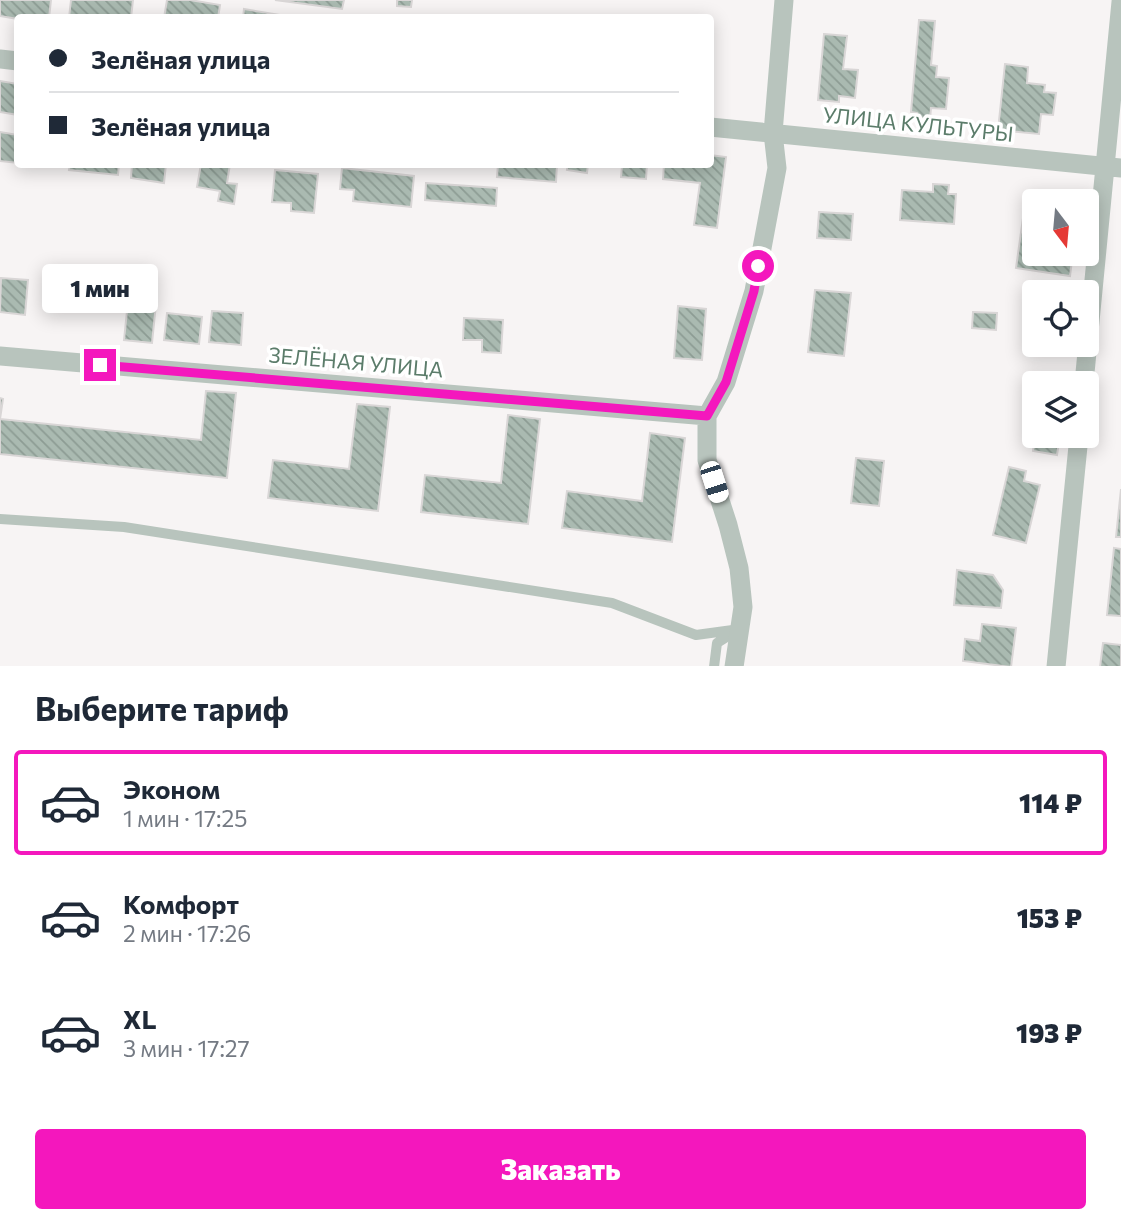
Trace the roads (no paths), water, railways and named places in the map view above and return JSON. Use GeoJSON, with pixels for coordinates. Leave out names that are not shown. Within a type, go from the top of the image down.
{"type":"FeatureCollection","features":[{"type":"Feature","properties":{"kind":"street"},"geometry":{"type":"LineString","coordinates":[[734,666],[743,607],[739,568],[706,460],[707,416],[726,382],[754,291],[777,168],[773,133],[784,0]]}},
{"type":"Feature","properties":{"kind":"street"},"geometry":{"type":"LineString","coordinates":[[1086,371],[1114,168],[1121,2]]}},
{"type":"Feature","properties":{"kind":"street","name":"УЛИЦА КУЛЬТУРЫ"},"geometry":{"type":"LineString","coordinates":[[714,127],[1114,168]]}},
{"type":"Feature","properties":{"kind":"street","name":"ЗЕЛЁНАЯ УЛИЦА"},"geometry":{"type":"LineString","coordinates":[[0,356],[707,416]]}},
{"type":"Feature","properties":{"kind":"street"},"geometry":{"type":"LineString","coordinates":[[1056,666],[1078,448]]}},
{"type":"Feature","properties":{"kind":"lane"},"geometry":{"type":"LineString","coordinates":[[0,519],[124,527],[612,603],[696,635],[740,629]]}},
{"type":"Feature","properties":{"kind":"lane"},"geometry":{"type":"LineString","coordinates":[[714,666],[717,643],[740,629]]}}]}
